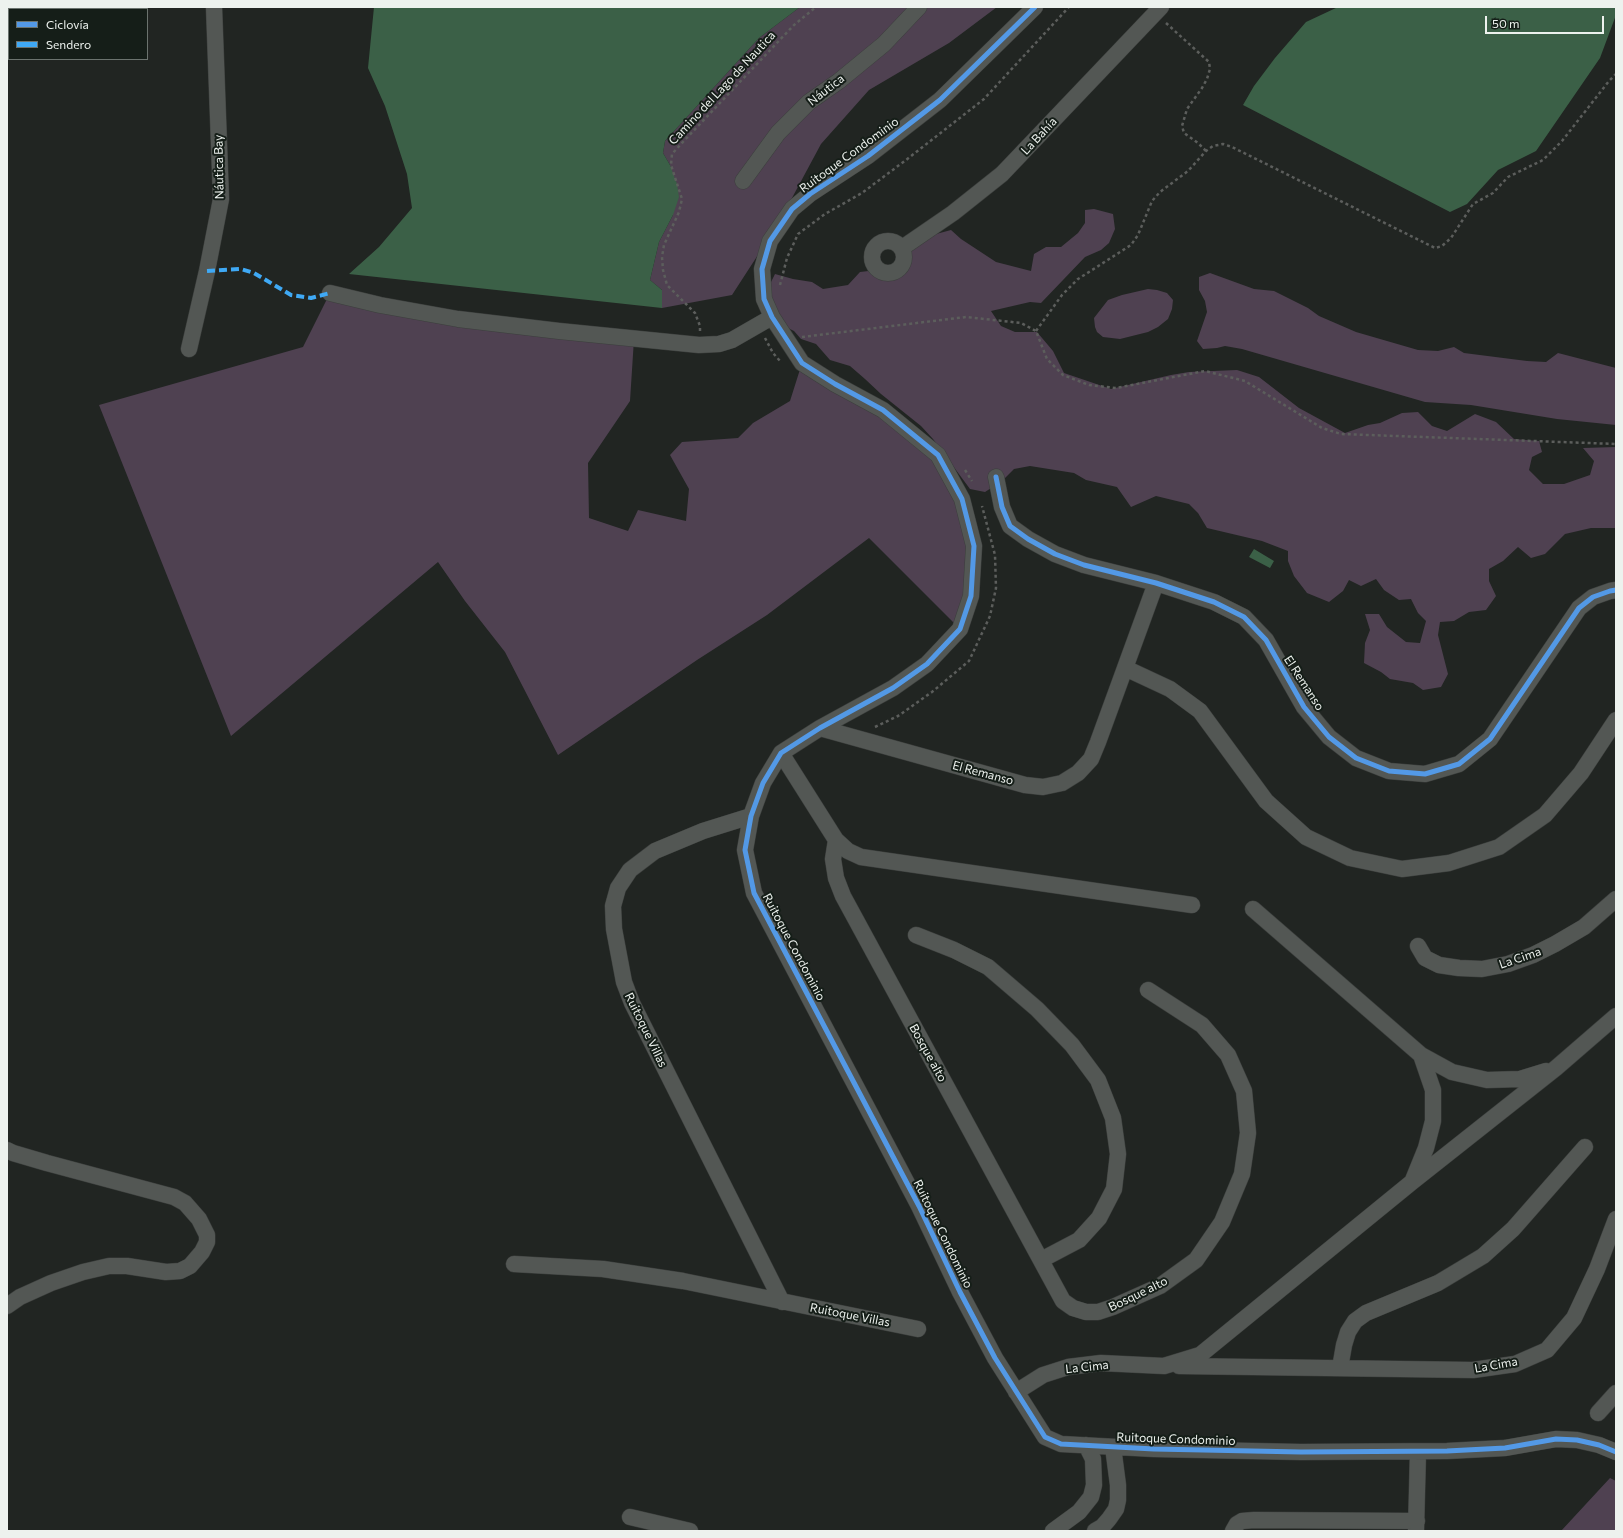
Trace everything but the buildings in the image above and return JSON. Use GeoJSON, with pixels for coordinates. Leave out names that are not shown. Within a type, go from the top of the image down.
{"type":"FeatureCollection","features":[{"type":"Feature","properties":{"kind":"street","name":"Náutica Bay"},"geometry":{"type":"LineString","coordinates":[[188,349],[207,271],[221,200],[214,7]]}},
{"type":"Feature","properties":{"kind":"street","name":"Náutica"},"geometry":{"type":"LineString","coordinates":[[742,181],[778,134],[810,102],[839,81],[884,44],[919,7]]}},
{"type":"Feature","properties":{"kind":"street","name":"Ruitoque Condominio"},"geometry":{"type":"LineString","coordinates":[[1035,7],[940,100],[868,156],[810,194],[792,210],[770,241],[762,269],[764,299],[772,317],[802,364],[883,410],[938,455],[962,499],[974,546],[971,596],[960,629],[927,664],[893,688],[820,728],[781,753],[763,783],[751,816],[745,850],[754,893],[919,1206],[995,1358],[1044,1437],[1061,1444],[1113,1447],[1301,1452],[1418,1452],[1505,1448],[1556,1440],[1577,1440],[1616,1452]]}},
{"type":"Feature","properties":{"kind":"street","name":"La Bahía"},"geometry":{"type":"LineString","coordinates":[[902,248],[953,213],[1002,174],[1158,10]]}},
{"type":"Feature","properties":{"kind":"street"},"geometry":{"type":"LineString","coordinates":[[330,293],[380,305],[458,319],[699,345],[719,344],[732,340],[772,317]]}},
{"type":"Feature","properties":{"kind":"street","name":"El Remanso"},"geometry":{"type":"LineString","coordinates":[[996,477],[1002,507],[1010,526],[1028,540],[1055,554],[1084,565],[1156,583],[1214,602],[1244,617],[1266,640],[1304,707],[1329,736],[1356,758],[1389,771],[1426,774],[1459,764],[1490,739],[1579,608],[1593,597],[1616,590]]}},
{"type":"Feature","properties":{"kind":"street","name":"El Remanso"},"geometry":{"type":"LineString","coordinates":[[820,728],[1025,785],[1043,787],[1062,783],[1078,773],[1091,760],[1156,583]]}},
{"type":"Feature","properties":{"kind":"street"},"geometry":{"type":"LineString","coordinates":[[1125,668],[1170,689],[1200,711],[1266,801],[1306,836],[1350,858],[1402,869],[1449,863],[1499,847],[1538,820],[1545,815],[1581,773],[1616,720]]}},
{"type":"Feature","properties":{"kind":"street"},"geometry":{"type":"LineString","coordinates":[[781,753],[836,840],[848,851],[861,857],[1192,905]]}},
{"type":"Feature","properties":{"kind":"street","name":"Ruitoque Villas"},"geometry":{"type":"LineString","coordinates":[[751,816],[703,831],[655,852],[630,870],[618,888],[613,906],[614,929],[624,982],[632,1003],[782,1302]]}},
{"type":"Feature","properties":{"kind":"street","name":"Bosque alto"},"geometry":{"type":"LineString","coordinates":[[836,840],[833,859],[836,878],[843,896],[1063,1301],[1074,1308],[1086,1312],[1098,1312],[1113,1307],[1160,1286],[1196,1260],[1222,1222],[1242,1174],[1248,1133],[1244,1091],[1228,1055],[1202,1025],[1148,990]]}},
{"type":"Feature","properties":{"kind":"street","name":"La Cima"},"geometry":{"type":"LineString","coordinates":[[1418,946],[1425,958],[1439,965],[1482,969],[1508,964],[1533,955],[1584,927],[1616,899]]}},
{"type":"Feature","properties":{"kind":"street","name":"La Cima"},"geometry":{"type":"LineString","coordinates":[[1253,909],[1421,1055],[1452,1072],[1487,1080],[1520,1079],[1556,1068]]}},
{"type":"Feature","properties":{"kind":"street"},"geometry":{"type":"LineString","coordinates":[[916,935],[954,950],[988,968],[1037,1009],[1072,1045],[1098,1080],[1113,1118],[1118,1154],[1114,1189],[1099,1218],[1079,1240],[1041,1260]]}},
{"type":"Feature","properties":{"kind":"street","name":"La Cima"},"geometry":{"type":"LineString","coordinates":[[1164,1366],[1200,1355],[1412,1182],[1556,1068],[1616,1016]]}},
{"type":"Feature","properties":{"kind":"street","name":"La Cima"},"geometry":{"type":"LineString","coordinates":[[1412,1182],[1426,1148],[1433,1121],[1433,1090],[1421,1055]]}},
{"type":"Feature","properties":{"kind":"street"},"geometry":{"type":"LineString","coordinates":[[1340,1368],[1348,1332],[1355,1321],[1366,1313],[1438,1282],[1483,1256],[1513,1229],[1585,1147]]}},
{"type":"Feature","properties":{"kind":"street"},"geometry":{"type":"LineString","coordinates":[[7,1150],[47,1163],[174,1197],[185,1203],[199,1219],[207,1235],[207,1242],[202,1252],[190,1266],[180,1271],[166,1272],[127,1266],[109,1266],[83,1272],[51,1283],[20,1296],[7,1306]]}},
{"type":"Feature","properties":{"kind":"street","name":"La Cima"},"geometry":{"type":"LineString","coordinates":[[1016,1392],[1043,1375],[1068,1367],[1101,1363],[1164,1366],[1473,1370],[1515,1364],[1547,1350],[1574,1318],[1597,1269],[1616,1219]]}},
{"type":"Feature","properties":{"kind":"street","name":"Ruitoque Villas"},"geometry":{"type":"LineString","coordinates":[[514,1264],[603,1269],[683,1281],[918,1329]]}},
{"type":"Feature","properties":{"kind":"street"},"geometry":{"type":"LineString","coordinates":[[1598,1413],[1616,1393]]}},
{"type":"Feature","properties":{"kind":"street"},"geometry":{"type":"LineString","coordinates":[[1053,1531],[1079,1512],[1091,1497],[1094,1485],[1093,1459],[1086,1445]]}},
{"type":"Feature","properties":{"kind":"street"},"geometry":{"type":"LineString","coordinates":[[1095,1531],[1102,1527],[1116,1509],[1118,1500],[1118,1485],[1113,1447]]}},
{"type":"Feature","properties":{"kind":"street"},"geometry":{"type":"LineString","coordinates":[[1233,1531],[1237,1524],[1242,1521],[1254,1520],[1417,1526],[1418,1452]]}},
{"type":"Feature","properties":{"kind":"street"},"geometry":{"type":"LineString","coordinates":[[1094,1475],[1118,1485]]}},
{"type":"Feature","properties":{"kind":"street"},"geometry":{"type":"LineString","coordinates":[[630,1517],[690,1531]]}},
{"type":"Feature","properties":{"kind":"path"},"geometry":{"type":"LineString","coordinates":[[780,292],[780,285],[787,258],[798,234],[825,214],[862,193],[984,99],[1069,7]]}},
{"type":"Feature","properties":{"kind":"path"},"geometry":{"type":"LineString","coordinates":[[1158,10],[1208,62],[1210,69],[1207,79],[1187,108],[1182,126],[1184,133],[1198,143],[1206,152]]}},
{"type":"Feature","properties":{"kind":"path"},"geometry":{"type":"LineString","coordinates":[[1036,330],[1062,295],[1078,279],[1131,244],[1138,235],[1152,201],[1160,192],[1188,171],[1213,146],[1223,144],[1232,147],[1435,248],[1442,246],[1451,238],[1473,204],[1493,193],[1508,177],[1543,160],[1562,141],[1616,74]]}},
{"type":"Feature","properties":{"kind":"path"},"geometry":{"type":"LineString","coordinates":[[803,343],[798,338],[966,316],[1022,323],[1036,330],[1048,359],[1063,376],[1089,385],[1116,388],[1206,371],[1245,381],[1322,428],[1340,434],[1616,444]]}},
{"type":"Feature","properties":{"kind":"path"},"geometry":{"type":"LineString","coordinates":[[964,468],[969,474],[974,487]]}},
{"type":"Feature","properties":{"kind":"path"},"geometry":{"type":"LineString","coordinates":[[851,737],[898,716],[932,692],[969,661],[990,616],[996,588],[994,555],[984,513],[979,500]]}},
{"type":"Feature","properties":{"kind":"shaded area"},"geometry":{"type":"Polygon","coordinates":[[[374,7],[800,7],[759,38],[665,141],[663,153],[670,165],[677,184],[679,197],[673,215],[659,242],[650,280],[662,290],[662,308],[349,274],[379,247],[412,208],[407,174],[385,106],[368,68],[374,7]]]}},
{"type":"Feature","properties":{"kind":"shaded area"},"geometry":{"type":"Polygon","coordinates":[[[800,7],[997,7],[949,43],[869,90],[821,144],[778,224],[732,295],[662,308],[662,290],[650,280],[659,242],[673,215],[670,165],[663,153],[665,141],[759,38],[800,7]]]}},
{"type":"Feature","properties":{"kind":"shaded area"},"geometry":{"type":"Polygon","coordinates":[[[1338,7],[1616,7],[1616,15],[1600,58],[1536,151],[1498,170],[1467,204],[1450,212],[1243,105],[1254,86],[1275,58],[1306,22],[1338,7]]]}},
{"type":"Feature","properties":{"kind":"shaded area"},"geometry":{"type":"Polygon","coordinates":[[[1094,209],[1113,214],[1115,229],[1109,243],[1101,250],[1085,257],[1041,303],[1030,302],[991,311],[1001,326],[1015,332],[1037,332],[1053,351],[1064,373],[1111,389],[1189,372],[1237,370],[1259,377],[1299,408],[1345,433],[1368,425],[1380,423],[1402,413],[1418,412],[1432,426],[1447,431],[1475,414],[1496,422],[1514,439],[1539,441],[1542,452],[1532,457],[1529,470],[1543,484],[1564,484],[1590,475],[1594,461],[1583,448],[1616,447],[1616,528],[1591,528],[1565,534],[1545,554],[1531,558],[1518,547],[1503,561],[1489,569],[1489,581],[1496,596],[1486,610],[1469,612],[1454,621],[1440,622],[1438,635],[1448,674],[1441,687],[1423,690],[1413,683],[1390,679],[1381,672],[1364,663],[1365,643],[1370,630],[1365,614],[1379,614],[1387,627],[1406,642],[1420,643],[1426,621],[1418,613],[1411,599],[1399,600],[1384,590],[1376,579],[1361,586],[1349,580],[1343,591],[1329,602],[1307,593],[1294,576],[1288,561],[1288,551],[1262,541],[1207,528],[1198,513],[1189,504],[1156,496],[1131,507],[1117,487],[1086,480],[1074,473],[1030,466],[1014,469],[1002,481],[985,492],[970,489],[933,439],[921,426],[881,394],[850,366],[830,360],[816,344],[801,339],[794,331],[782,325],[773,308],[769,286],[775,274],[812,282],[823,289],[848,285],[860,272],[886,269],[899,265],[925,237],[951,230],[961,239],[996,262],[1031,271],[1034,254],[1046,247],[1061,247],[1078,233],[1085,223],[1085,210],[1094,209]]]}},
{"type":"Feature","properties":{"kind":"shaded area"},"geometry":{"type":"Polygon","coordinates":[[[1210,273],[1254,289],[1274,291],[1308,308],[1319,316],[1356,332],[1418,350],[1438,351],[1454,347],[1464,353],[1546,362],[1558,353],[1616,368],[1616,425],[1557,419],[1471,405],[1425,402],[1242,349],[1225,346],[1203,349],[1197,341],[1207,312],[1205,301],[1199,290],[1199,277],[1210,273]]]}},
{"type":"Feature","properties":{"kind":"shaded area"},"geometry":{"type":"Polygon","coordinates":[[[1148,289],[1167,293],[1173,300],[1172,309],[1168,319],[1158,327],[1148,332],[1120,339],[1103,337],[1097,332],[1094,318],[1108,300],[1148,289]]]}},
{"type":"Feature","properties":{"kind":"shaded area"},"geometry":{"type":"Polygon","coordinates":[[[330,293],[634,339],[630,401],[588,463],[589,518],[628,531],[638,510],[686,521],[689,489],[670,455],[682,442],[738,438],[753,423],[790,401],[802,363],[938,455],[974,546],[960,629],[869,538],[767,615],[697,660],[558,755],[505,652],[465,601],[438,562],[231,736],[99,405],[303,347],[330,293]]]}},
{"type":"Feature","properties":{"kind":"shaded area"},"geometry":{"type":"Polygon","coordinates":[[[1254,549],[1274,561],[1270,568],[1249,557],[1254,549]]]}},
{"type":"Feature","properties":{"kind":"shaded area"},"geometry":{"type":"Polygon","coordinates":[[[1610,1478],[1616,1481],[1616,1531],[1561,1531],[1610,1478]]]}},
{"type":"Feature","properties":{"kind":"marked path"},"geometry":{"type":"LineString","coordinates":[[207,271],[241,269],[254,273],[291,295],[311,298],[330,293]]}},
{"type":"Feature","properties":{"kind":"cycle path"},"geometry":{"type":"LineString","coordinates":[[1035,7],[940,100],[868,156],[810,194],[792,209],[770,241],[762,269],[764,299],[772,317],[802,363],[835,384],[883,410],[938,455],[962,499],[974,546],[971,596],[960,629],[927,664],[893,688],[820,728],[781,753],[763,783],[751,816],[745,850],[754,893],[919,1206],[960,1292],[995,1358],[1045,1437],[1061,1444],[1154,1449],[1301,1452],[1447,1451],[1505,1448],[1556,1439],[1577,1440],[1599,1445],[1616,1452]]}},
{"type":"Feature","properties":{"kind":"cycle path"},"geometry":{"type":"LineString","coordinates":[[996,477],[1002,507],[1010,526],[1028,539],[1055,554],[1084,565],[1156,583],[1214,602],[1244,617],[1266,640],[1304,707],[1329,737],[1356,758],[1389,771],[1425,774],[1459,764],[1490,739],[1579,608],[1593,597],[1616,590]]}}]}
